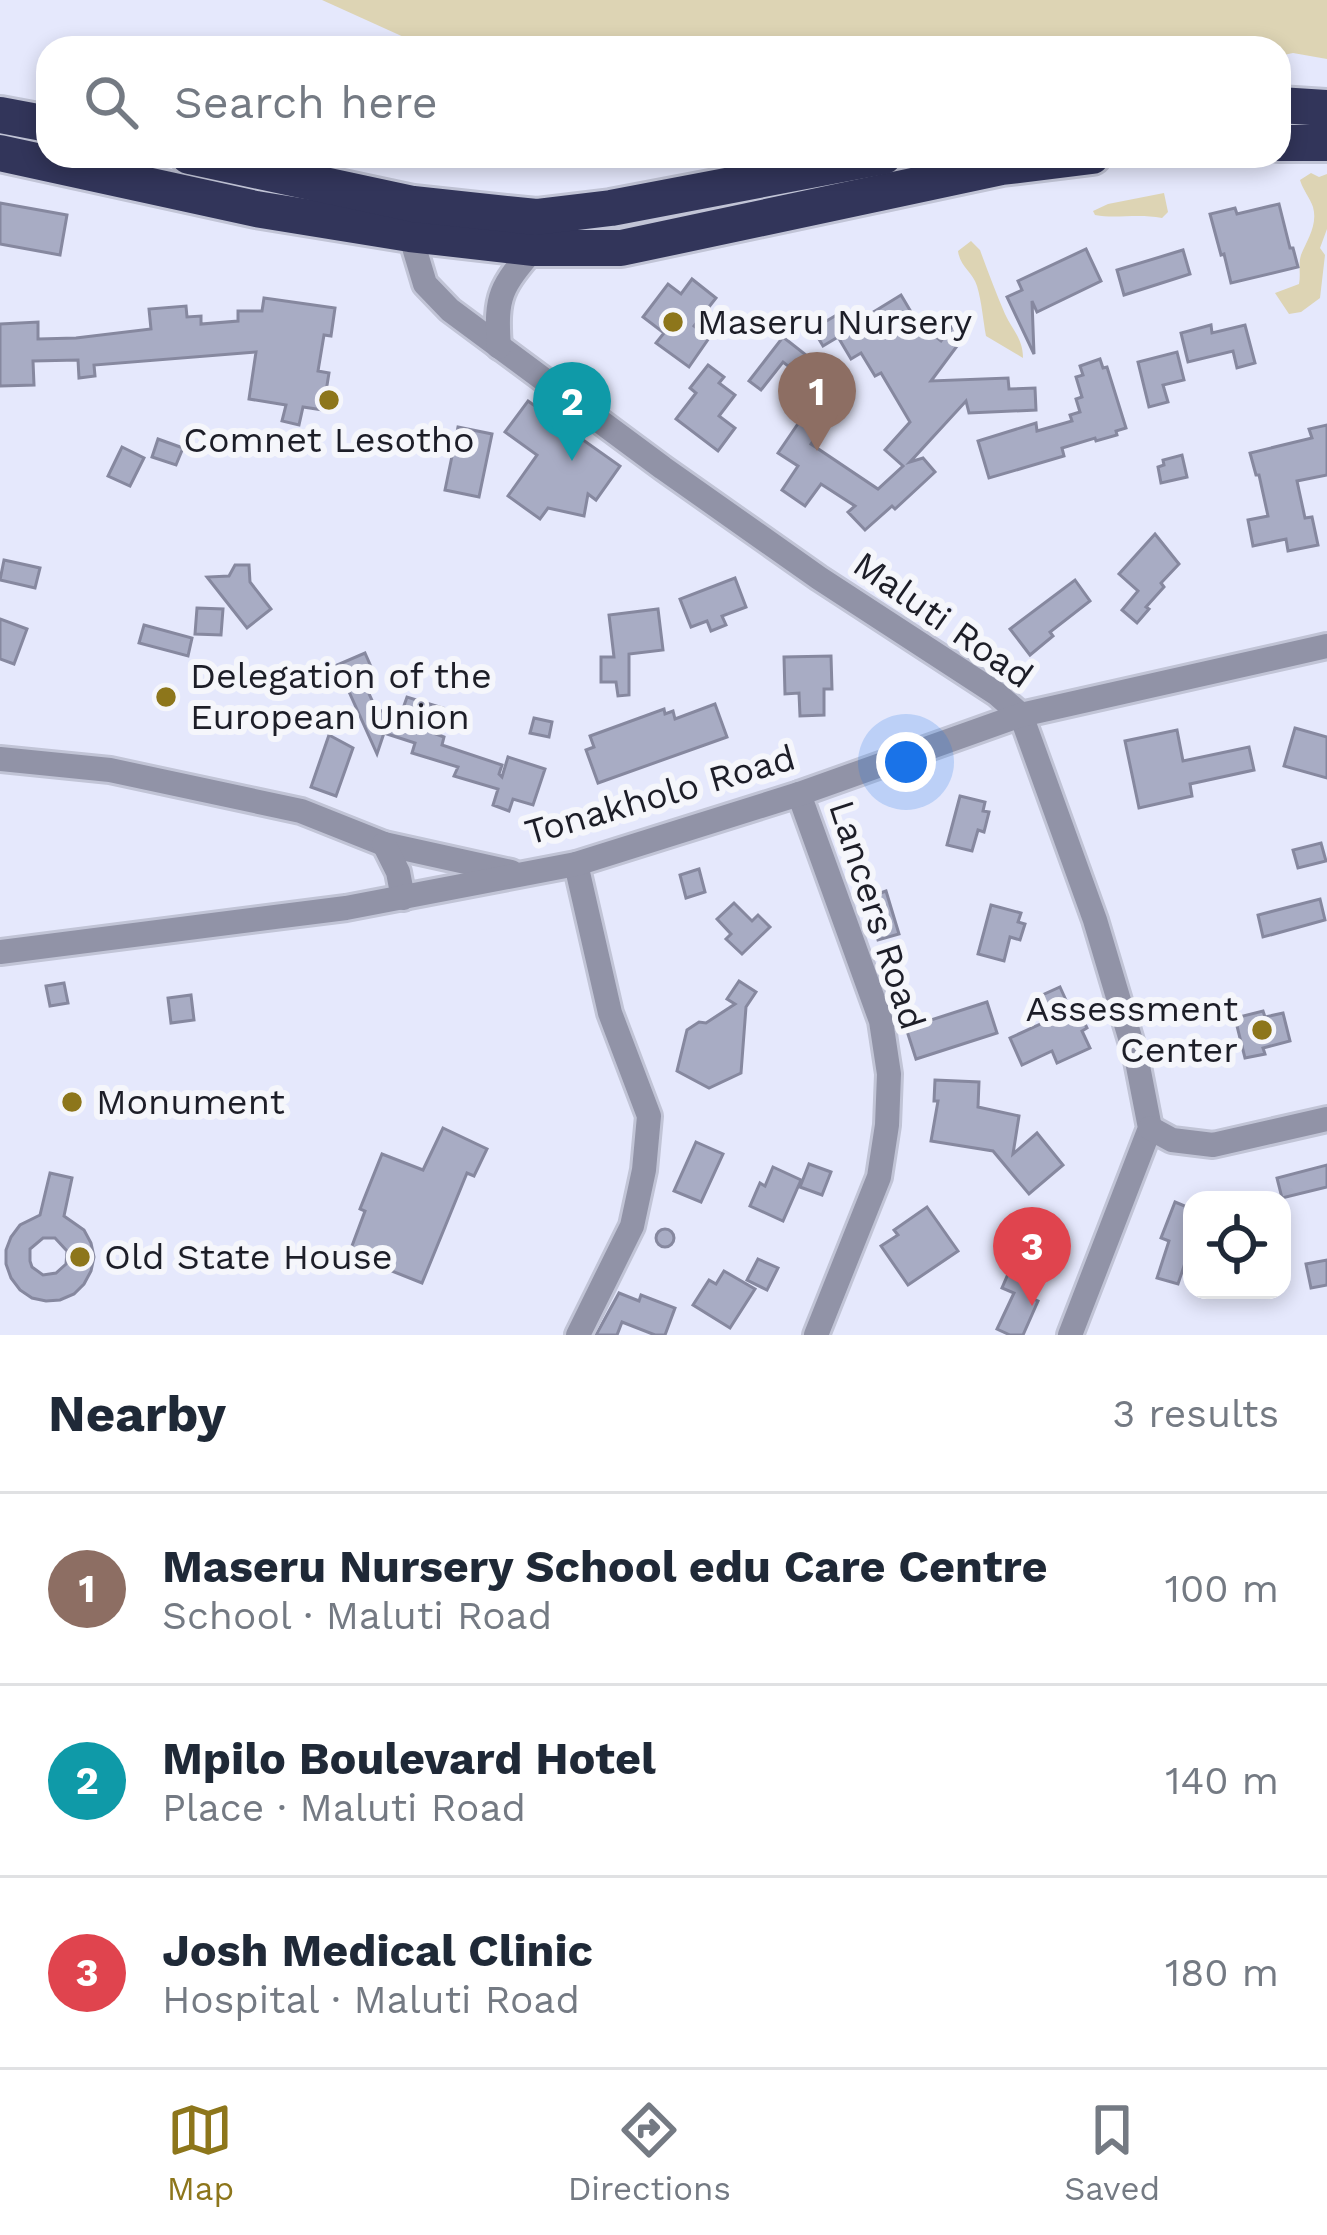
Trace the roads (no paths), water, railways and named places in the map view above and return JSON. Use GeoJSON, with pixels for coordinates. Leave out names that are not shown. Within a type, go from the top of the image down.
{"type":"FeatureCollection","features":[{"type":"Feature","properties":{"kind":"highway"},"geometry":{"type":"LineString","coordinates":[[1291,106],[1327,107]]}},
{"type":"Feature","properties":{"kind":"highway"},"geometry":{"type":"LineString","coordinates":[[0,115],[36,122]]}},
{"type":"Feature","properties":{"kind":"highway"},"geometry":{"type":"LineString","coordinates":[[1291,143],[1327,143]]}},
{"type":"Feature","properties":{"kind":"highway"},"geometry":{"type":"LineString","coordinates":[[0,153],[36,161]]}},
{"type":"Feature","properties":{"kind":"highway"},"geometry":{"type":"LineString","coordinates":[[69,168],[256,209],[412,219],[536,217],[611,208],[821,168]]}},
{"type":"Feature","properties":{"kind":"highway"},"geometry":{"type":"LineString","coordinates":[[231,168],[534,248],[621,248],[997,168]]}},
{"type":"Feature","properties":{"kind":"street","name":"Maluti Road"},"geometry":{"type":"LineString","coordinates":[[412,219],[424,284],[450,310],[663,468],[819,578],[997,694],[1021,715],[1095,920],[1137,1061],[1150,1128]]}},
{"type":"Feature","properties":{"kind":"street"},"geometry":{"type":"LineString","coordinates":[[499,346],[496,311],[503,287],[534,248]]}},
{"type":"Feature","properties":{"kind":"street","name":"Tonakholo Road"},"geometry":{"type":"LineString","coordinates":[[0,952],[346,908],[577,864],[799,794],[1021,715],[1327,646]]}},
{"type":"Feature","properties":{"kind":"street"},"geometry":{"type":"LineString","coordinates":[[0,759],[110,770],[280,806],[384,844],[521,874]]}},
{"type":"Feature","properties":{"kind":"street","name":"Lancers Road"},"geometry":{"type":"LineString","coordinates":[[799,794],[880,1021],[889,1074],[879,1178],[816,1335]]}},
{"type":"Feature","properties":{"kind":"street"},"geometry":{"type":"LineString","coordinates":[[384,844],[404,898]]}},
{"type":"Feature","properties":{"kind":"street"},"geometry":{"type":"LineString","coordinates":[[577,864],[610,1013],[649,1116],[632,1226],[578,1335]]}},
{"type":"Feature","properties":{"kind":"street"},"geometry":{"type":"LineString","coordinates":[[1070,1335],[1150,1128],[1172,1141],[1213,1145],[1327,1119]]}},
{"type":"Feature","properties":{"kind":"place","name":"Maseru Nursery"},"geometry":{"type":"Point","coordinates":[673,322]}},
{"type":"Feature","properties":{"kind":"place","name":"Comnet Lesotho"},"geometry":{"type":"Point","coordinates":[329,400]}},
{"type":"Feature","properties":{"kind":"place","name":"Maseru Nursery School edu Care Centre"},"geometry":{"type":"Point","coordinates":[817,451]}},
{"type":"Feature","properties":{"kind":"place","name":"Mpilo Boulevard Hotel"},"geometry":{"type":"Point","coordinates":[572,461]}},
{"type":"Feature","properties":{"kind":"place","name":"Delegation of the European Union"},"geometry":{"type":"Point","coordinates":[166,697]}},
{"type":"Feature","properties":{"kind":"place","name":"Assessment Center"},"geometry":{"type":"Point","coordinates":[1262,1030]}},
{"type":"Feature","properties":{"kind":"place","name":"Monument"},"geometry":{"type":"Point","coordinates":[72,1102]}},
{"type":"Feature","properties":{"kind":"place","name":"Old State House"},"geometry":{"type":"Point","coordinates":[80,1257]}},
{"type":"Feature","properties":{"kind":"place","name":"Josh Medical Clinic"},"geometry":{"type":"Point","coordinates":[1032,1306]}}]}
